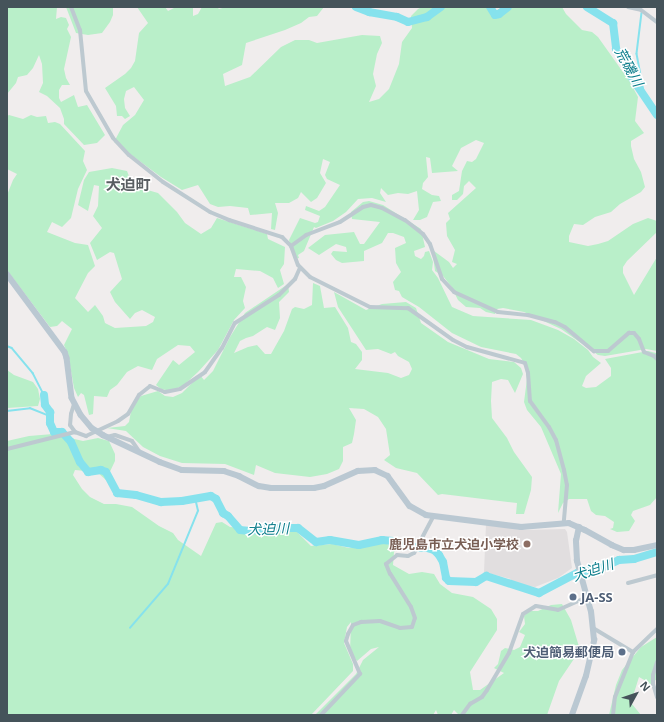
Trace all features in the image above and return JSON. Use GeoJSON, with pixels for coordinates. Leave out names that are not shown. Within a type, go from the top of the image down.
{"type":"FeatureCollection","features":[{"type":"Feature","properties":{"kind":"main road"},"geometry":{"type":"LineString","coordinates":[[7,274],[65,352],[74,404],[81,416],[97,432],[141,453],[182,470],[231,473],[265,488],[314,488],[330,484],[358,471],[375,470],[388,476],[414,509],[421,514],[433,517],[521,527],[564,523],[579,527],[624,550],[634,550],[657,544]]}},
{"type":"Feature","properties":{"kind":"main road"},"geometry":{"type":"LineString","coordinates":[[572,715],[590,660],[594,640],[587,597],[578,568],[576,551],[579,527]]}},
{"type":"Feature","properties":{"kind":"street"},"geometry":{"type":"LineString","coordinates":[[71,7],[80,30],[86,91],[116,142],[129,155],[189,199],[229,220],[282,237],[291,246],[300,268],[310,277],[370,307],[408,308],[433,328],[462,344],[525,363],[528,373],[530,401],[556,440],[564,470],[567,485],[564,523]]}},
{"type":"Feature","properties":{"kind":"street"},"geometry":{"type":"LineString","coordinates":[[628,7],[641,10],[657,22]]}},
{"type":"Feature","properties":{"kind":"street"},"geometry":{"type":"LineString","coordinates":[[291,246],[306,235],[340,222],[363,207],[371,205],[382,208],[405,220],[423,234],[430,244],[442,280],[454,292],[498,312],[528,315],[555,322],[565,327],[594,351],[608,351],[629,334],[634,333],[639,339],[644,352],[654,356],[657,359]]}},
{"type":"Feature","properties":{"kind":"street"},"geometry":{"type":"LineString","coordinates":[[7,449],[75,432],[86,436],[97,432],[128,414],[140,394],[150,386],[165,392],[180,390],[205,372],[222,348],[235,323],[279,295],[295,279],[300,268]]}},
{"type":"Feature","properties":{"kind":"street"},"geometry":{"type":"LineString","coordinates":[[74,404],[70,425],[75,432]]}},
{"type":"Feature","properties":{"kind":"street"},"geometry":{"type":"LineString","coordinates":[[321,715],[360,674],[346,641],[353,626],[361,622],[380,621],[400,628],[412,627],[415,618],[411,607],[390,574],[386,564],[397,555],[408,556],[414,553],[433,517]]}},
{"type":"Feature","properties":{"kind":"street"},"geometry":{"type":"LineString","coordinates":[[628,583],[657,575]]}},
{"type":"Feature","properties":{"kind":"street"},"geometry":{"type":"LineString","coordinates":[[462,715],[470,704],[482,697],[487,690],[509,653],[523,614],[536,606],[558,610],[587,597]]}},
{"type":"Feature","properties":{"kind":"street"},"geometry":{"type":"LineString","coordinates":[[593,628],[633,652]]}},
{"type":"Feature","properties":{"kind":"street"},"geometry":{"type":"LineString","coordinates":[[613,715],[615,697],[633,652],[657,629]]}},
{"type":"Feature","properties":{"kind":"street"},"geometry":{"type":"LineString","coordinates":[[657,662],[653,674],[653,684],[657,697]]}},
{"type":"Feature","properties":{"kind":"shaded area","name":"鹿児島市立犬迫小学校"},"geometry":{"type":"Polygon","coordinates":[[[486,524],[527,530],[565,529],[567,532],[572,568],[558,578],[535,587],[510,583],[511,579],[484,572],[486,524]]]}},
{"type":"Feature","properties":{"kind":"green space"},"geometry":{"type":"Polygon","coordinates":[[[7,7],[57,7],[56,19],[61,17],[66,18],[69,25],[67,29],[71,37],[64,69],[66,78],[70,85],[62,85],[59,90],[59,98],[61,102],[74,95],[78,107],[87,105],[105,135],[97,143],[84,145],[64,124],[64,119],[60,108],[47,96],[39,92],[43,83],[42,64],[39,55],[33,68],[27,75],[18,77],[16,83],[7,94],[7,7]]]}},
{"type":"Feature","properties":{"kind":"green space"},"geometry":{"type":"Polygon","coordinates":[[[66,7],[113,7],[113,15],[102,33],[88,35],[76,33],[66,7]]]}},
{"type":"Feature","properties":{"kind":"green space"},"geometry":{"type":"Polygon","coordinates":[[[137,7],[165,7],[168,11],[176,7],[193,7],[193,16],[198,14],[202,7],[217,7],[219,9],[226,7],[324,7],[317,16],[309,17],[301,23],[285,30],[246,43],[242,65],[223,74],[225,86],[250,77],[281,47],[295,40],[309,40],[317,43],[362,35],[380,36],[382,43],[377,54],[373,74],[376,86],[369,102],[379,99],[389,89],[399,64],[402,42],[412,28],[411,16],[422,7],[487,7],[493,12],[503,7],[562,7],[566,14],[582,30],[592,32],[598,37],[630,82],[638,97],[635,121],[644,133],[631,141],[631,146],[634,159],[641,172],[645,187],[641,192],[620,204],[611,212],[595,217],[583,225],[574,224],[569,236],[569,242],[588,246],[598,244],[608,241],[633,224],[648,218],[657,221],[657,232],[627,261],[623,267],[623,273],[634,295],[657,257],[657,351],[646,349],[605,356],[598,355],[561,329],[524,312],[503,308],[497,309],[495,314],[486,312],[480,308],[466,307],[458,300],[451,286],[443,276],[435,271],[433,256],[434,251],[449,262],[453,268],[457,264],[452,262],[455,250],[447,236],[446,223],[450,219],[448,213],[476,188],[469,181],[464,186],[463,194],[457,200],[452,200],[452,195],[459,191],[462,171],[467,161],[472,162],[476,159],[484,143],[476,140],[461,148],[452,166],[458,171],[432,173],[430,158],[426,157],[428,177],[423,183],[422,189],[432,195],[439,196],[441,201],[433,202],[427,217],[420,220],[413,220],[419,210],[417,191],[408,194],[398,193],[388,195],[381,188],[380,193],[386,202],[372,198],[358,199],[346,212],[333,221],[316,228],[314,227],[304,251],[298,255],[299,258],[294,259],[289,240],[300,218],[315,223],[318,222],[320,216],[305,210],[306,206],[319,211],[325,207],[340,185],[327,179],[325,175],[330,162],[323,159],[320,173],[326,183],[317,198],[311,202],[301,192],[298,198],[289,203],[275,203],[278,213],[275,230],[271,229],[272,213],[250,215],[248,208],[230,206],[218,207],[210,204],[198,185],[182,190],[161,177],[114,142],[123,125],[135,115],[144,100],[134,87],[126,91],[124,99],[125,108],[130,116],[125,119],[122,116],[117,116],[116,106],[105,88],[125,74],[135,61],[139,33],[148,23],[137,7]]]}},
{"type":"Feature","properties":{"kind":"green space"},"geometry":{"type":"Polygon","coordinates":[[[9,115],[23,119],[31,115],[37,117],[46,116],[48,123],[55,122],[60,124],[85,151],[83,161],[87,170],[78,189],[71,218],[62,227],[52,222],[47,232],[75,243],[88,245],[95,266],[88,273],[75,298],[88,312],[95,305],[103,316],[105,323],[115,328],[146,326],[153,322],[155,317],[142,310],[135,313],[130,319],[115,302],[110,292],[122,279],[114,253],[110,252],[97,260],[90,243],[102,228],[93,216],[98,206],[99,186],[94,185],[88,211],[78,205],[84,180],[89,172],[112,168],[127,171],[130,179],[137,187],[158,193],[177,212],[185,223],[201,234],[211,228],[217,218],[267,234],[268,239],[285,247],[284,264],[280,270],[284,284],[278,288],[273,278],[260,271],[236,269],[234,277],[241,277],[246,287],[243,301],[245,308],[234,320],[218,350],[198,372],[184,385],[171,391],[161,389],[156,385],[173,360],[179,365],[195,352],[190,346],[178,345],[157,359],[152,370],[138,366],[127,372],[117,385],[110,390],[107,397],[94,396],[93,414],[89,415],[84,395],[81,393],[78,397],[74,388],[68,354],[64,345],[72,329],[62,321],[57,326],[50,327],[7,270],[7,195],[17,174],[7,169],[7,116],[9,115]]]}},
{"type":"Feature","properties":{"kind":"green space"},"geometry":{"type":"Polygon","coordinates":[[[369,201],[383,205],[421,229],[425,247],[414,251],[415,256],[421,259],[425,252],[429,251],[433,262],[432,270],[438,278],[452,307],[473,316],[531,320],[558,330],[574,339],[588,350],[593,357],[601,363],[586,376],[582,386],[586,388],[596,387],[611,376],[611,368],[605,359],[648,351],[656,353],[657,497],[650,505],[633,511],[631,515],[635,521],[629,531],[617,532],[610,529],[613,528],[614,522],[605,516],[596,515],[591,511],[587,499],[569,499],[563,503],[558,513],[561,474],[541,427],[527,410],[524,402],[527,379],[525,365],[521,358],[516,354],[481,347],[452,333],[419,307],[402,297],[399,291],[395,290],[393,282],[401,272],[396,263],[395,248],[406,243],[404,237],[393,233],[388,233],[382,243],[364,251],[364,261],[342,263],[336,260],[331,254],[333,251],[347,252],[346,247],[336,244],[319,255],[308,248],[325,235],[354,232],[360,244],[364,244],[380,222],[352,219],[351,212],[363,202],[369,201]]]}},
{"type":"Feature","properties":{"kind":"green space"},"geometry":{"type":"Polygon","coordinates":[[[313,283],[320,286],[324,308],[335,307],[348,328],[351,342],[356,344],[362,352],[362,360],[355,369],[388,373],[401,378],[409,375],[412,369],[409,362],[398,356],[395,352],[391,354],[378,349],[366,350],[338,307],[334,292],[366,310],[382,304],[406,302],[416,308],[421,323],[448,342],[489,359],[514,362],[521,368],[523,374],[515,393],[508,380],[501,379],[492,382],[491,401],[492,418],[532,477],[531,490],[524,514],[516,514],[517,503],[442,494],[438,495],[417,473],[396,468],[384,460],[390,455],[386,429],[378,417],[364,409],[349,408],[356,420],[354,434],[352,443],[343,447],[343,461],[339,469],[327,474],[310,477],[275,473],[256,465],[254,475],[225,464],[182,463],[160,456],[143,447],[126,431],[107,428],[125,426],[129,422],[132,406],[141,396],[158,391],[165,396],[173,397],[182,393],[200,375],[204,380],[213,371],[230,337],[245,313],[288,284],[289,292],[279,302],[280,318],[275,330],[267,327],[253,336],[240,341],[234,353],[257,345],[265,354],[271,354],[284,331],[292,309],[295,307],[304,309],[312,305],[313,283]]]}},
{"type":"Feature","properties":{"kind":"green space"},"geometry":{"type":"Polygon","coordinates":[[[7,370],[14,375],[33,382],[38,389],[40,399],[38,406],[7,408],[7,370]]]}},
{"type":"Feature","properties":{"kind":"green space"},"geometry":{"type":"Polygon","coordinates":[[[53,434],[83,441],[98,438],[109,441],[115,454],[115,461],[106,480],[97,472],[75,470],[73,475],[82,489],[90,497],[104,504],[116,504],[132,507],[159,526],[173,533],[178,540],[201,556],[216,523],[222,522],[230,527],[297,532],[311,546],[332,544],[349,548],[380,543],[399,546],[394,552],[393,565],[409,574],[422,572],[434,574],[440,584],[452,593],[473,597],[491,609],[497,619],[497,630],[470,672],[473,690],[480,690],[504,673],[494,668],[498,664],[501,651],[505,648],[514,650],[520,647],[525,635],[519,632],[525,624],[524,616],[529,611],[538,611],[551,605],[562,604],[571,620],[580,650],[559,681],[547,715],[459,715],[454,710],[451,715],[438,715],[436,710],[433,715],[315,715],[356,674],[363,660],[379,647],[371,649],[357,661],[350,652],[351,622],[347,627],[344,643],[353,664],[353,671],[311,715],[7,715],[7,441],[29,436],[53,434]]]}},
{"type":"Feature","properties":{"kind":"green space"},"geometry":{"type":"Polygon","coordinates":[[[657,637],[657,679],[649,685],[646,681],[639,677],[634,693],[632,704],[641,715],[609,715],[616,685],[622,670],[641,647],[657,637]]]}},
{"type":"Feature","properties":{"kind":"waterway","name":"荒磯川"},"geometry":{"type":"LineString","coordinates":[[356,7],[369,12],[397,17],[408,22],[427,17],[441,7]]}},
{"type":"Feature","properties":{"kind":"waterway","name":"荒磯川"},"geometry":{"type":"LineString","coordinates":[[490,7],[495,15],[499,14],[508,7]]}},
{"type":"Feature","properties":{"kind":"waterway","name":"荒磯川"},"geometry":{"type":"LineString","coordinates":[[587,7],[613,23],[616,49],[630,75],[657,115]]}},
{"type":"Feature","properties":{"kind":"waterway"},"geometry":{"type":"LineString","coordinates":[[642,13],[637,54],[645,97]]}},
{"type":"Feature","properties":{"kind":"waterway"},"geometry":{"type":"LineString","coordinates":[[7,346],[12,348],[33,373],[44,395]]}},
{"type":"Feature","properties":{"kind":"waterway","name":"犬迫川"},"geometry":{"type":"LineString","coordinates":[[44,395],[45,405],[50,412],[50,423],[54,432],[62,432],[71,442],[80,462],[88,472],[101,470],[106,472],[117,493],[136,495],[161,502],[182,501],[211,496],[216,499],[223,513],[228,516],[240,530],[250,531],[269,528],[298,528],[316,542],[330,540],[359,545],[382,540],[393,541],[413,547],[427,548],[434,550],[439,555],[443,562],[446,578],[449,581],[476,582],[486,576],[539,593],[579,572],[601,568],[619,560],[634,559],[657,552]]}},
{"type":"Feature","properties":{"kind":"waterway"},"geometry":{"type":"LineString","coordinates":[[7,411],[30,408],[50,416]]}},
{"type":"Feature","properties":{"kind":"waterway"},"geometry":{"type":"LineString","coordinates":[[130,628],[168,584],[198,511],[195,498]]}},
{"type":"Feature","properties":{"kind":"place","name":"鹿児島市立犬迫小学校"},"geometry":{"type":"Point","coordinates":[527,544]}},
{"type":"Feature","properties":{"kind":"place","name":"JA-SS"},"geometry":{"type":"Point","coordinates":[573,597]}},
{"type":"Feature","properties":{"kind":"place","name":"犬迫簡易郵便局"},"geometry":{"type":"Point","coordinates":[622,652]}},
{"type":"Feature","properties":{"kind":"district","name":"犬迫町"},"geometry":{"type":"Point","coordinates":[128,185]}}]}
